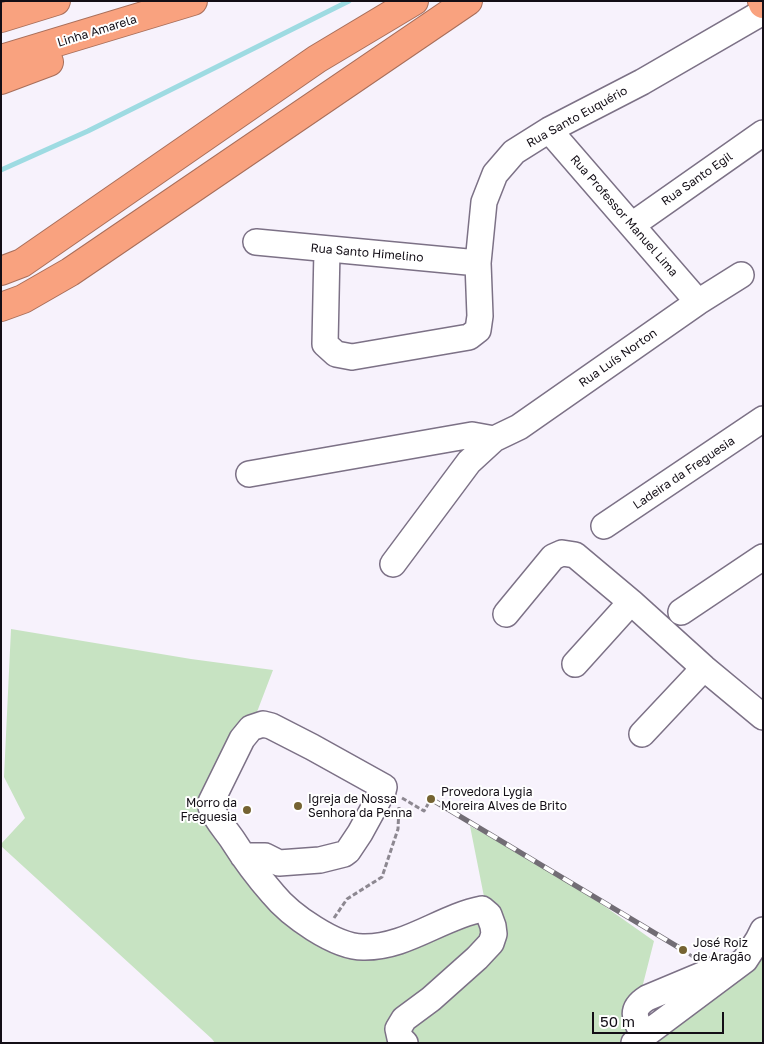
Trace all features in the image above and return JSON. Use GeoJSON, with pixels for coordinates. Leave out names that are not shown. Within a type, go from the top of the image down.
{"type":"FeatureCollection","features":[{"type":"Feature","properties":{"kind":"highway"},"geometry":{"type":"LineString","coordinates":[[1,18],[56,1]]}},
{"type":"Feature","properties":{"kind":"highway","name":"Linha Amarela"},"geometry":{"type":"LineString","coordinates":[[1,59],[193,1]]}},
{"type":"Feature","properties":{"kind":"highway"},"geometry":{"type":"LineString","coordinates":[[1,271],[22,263],[316,59],[414,1]]}},
{"type":"Feature","properties":{"kind":"highway"},"geometry":{"type":"LineString","coordinates":[[1,307],[23,299],[70,272],[468,1]]}},
{"type":"Feature","properties":{"kind":"highway"},"geometry":{"type":"LineString","coordinates":[[1,80],[76,53],[155,14]]}},
{"type":"Feature","properties":{"kind":"street","name":"Rua Santo Euquério"},"geometry":{"type":"LineString","coordinates":[[327,250],[325,344],[336,354],[352,357],[469,337],[478,330],[480,316],[478,263],[484,202],[495,174],[514,152],[549,130],[642,82],[763,12]]}},
{"type":"Feature","properties":{"kind":"street","name":"Rua Professor Manuel Lima"},"geometry":{"type":"LineString","coordinates":[[549,130],[698,302]]}},
{"type":"Feature","properties":{"kind":"street","name":"Rua Santo Egil"},"geometry":{"type":"LineString","coordinates":[[632,225],[763,133]]}},
{"type":"Feature","properties":{"kind":"street","name":"Rua Santo Himelino"},"geometry":{"type":"LineString","coordinates":[[256,242],[478,263]]}},
{"type":"Feature","properties":{"kind":"street","name":"Rua Luís Norton"},"geometry":{"type":"LineString","coordinates":[[393,564],[469,462],[494,440],[519,427],[698,302],[740,276]]}},
{"type":"Feature","properties":{"kind":"street","name":"Ladeira da Freguesia"},"geometry":{"type":"LineString","coordinates":[[604,526],[763,419]]}},
{"type":"Feature","properties":{"kind":"street"},"geometry":{"type":"LineString","coordinates":[[249,474],[472,435],[494,440]]}},
{"type":"Feature","properties":{"kind":"street"},"geometry":{"type":"LineString","coordinates":[[506,614],[552,557],[562,553],[574,555],[763,717]]}},
{"type":"Feature","properties":{"kind":"street"},"geometry":{"type":"LineString","coordinates":[[681,612],[763,557]]}},
{"type":"Feature","properties":{"kind":"street"},"geometry":{"type":"LineString","coordinates":[[575,664],[631,602]]}},
{"type":"Feature","properties":{"kind":"street"},"geometry":{"type":"LineString","coordinates":[[642,734],[704,668]]}},
{"type":"Feature","properties":{"kind":"street"},"geometry":{"type":"LineString","coordinates":[[243,856],[264,856],[279,863],[320,860],[344,854],[360,833],[384,787],[271,726],[263,724],[256,725],[246,733],[239,743],[211,802],[213,812],[243,856],[274,896],[323,935],[346,944],[364,948],[395,942],[467,913],[482,909],[486,911],[494,930],[491,943],[478,958],[431,999],[404,1019],[398,1029],[400,1038],[405,1043]]}},
{"type":"Feature","properties":{"kind":"street"},"geometry":{"type":"LineString","coordinates":[[639,1039],[635,1015],[637,1006],[643,1001],[712,970],[745,960],[763,930]]}},
{"type":"Feature","properties":{"kind":"path"},"geometry":{"type":"LineString","coordinates":[[384,787],[424,811],[431,799]]}},
{"type":"Feature","properties":{"kind":"path"},"geometry":{"type":"LineString","coordinates":[[347,899],[382,877],[398,829],[399,809]]}},
{"type":"Feature","properties":{"kind":"green space"},"geometry":{"type":"Polygon","coordinates":[[[11,629],[191,659],[273,670],[220,809],[289,902],[364,961],[415,937],[475,913],[490,927],[470,826],[563,877],[654,941],[628,1043],[215,1043],[1,846],[25,818],[4,777],[11,629]]]}},
{"type":"Feature","properties":{"kind":"green space"},"geometry":{"type":"Polygon","coordinates":[[[763,926],[763,1043],[655,1043],[763,926]]]}},
{"type":"Feature","properties":{"kind":"waterway"},"geometry":{"type":"LineString","coordinates":[[1,170],[88,131],[349,1]]}},
{"type":"Feature","properties":{"kind":"railway"},"geometry":{"type":"LineString","coordinates":[[431,799],[683,950]]}},
{"type":"Feature","properties":{"kind":"place","name":"Provedora Lygia Moreira Alves de Brito"},"geometry":{"type":"Point","coordinates":[431,799]}},
{"type":"Feature","properties":{"kind":"place","name":"Igreja de Nossa Senhora da Penna"},"geometry":{"type":"Point","coordinates":[298,806]}},
{"type":"Feature","properties":{"kind":"place","name":"Morro da Freguesia"},"geometry":{"type":"Point","coordinates":[247,810]}},
{"type":"Feature","properties":{"kind":"place","name":"José Roiz de Aragão"},"geometry":{"type":"Point","coordinates":[683,950]}}]}
